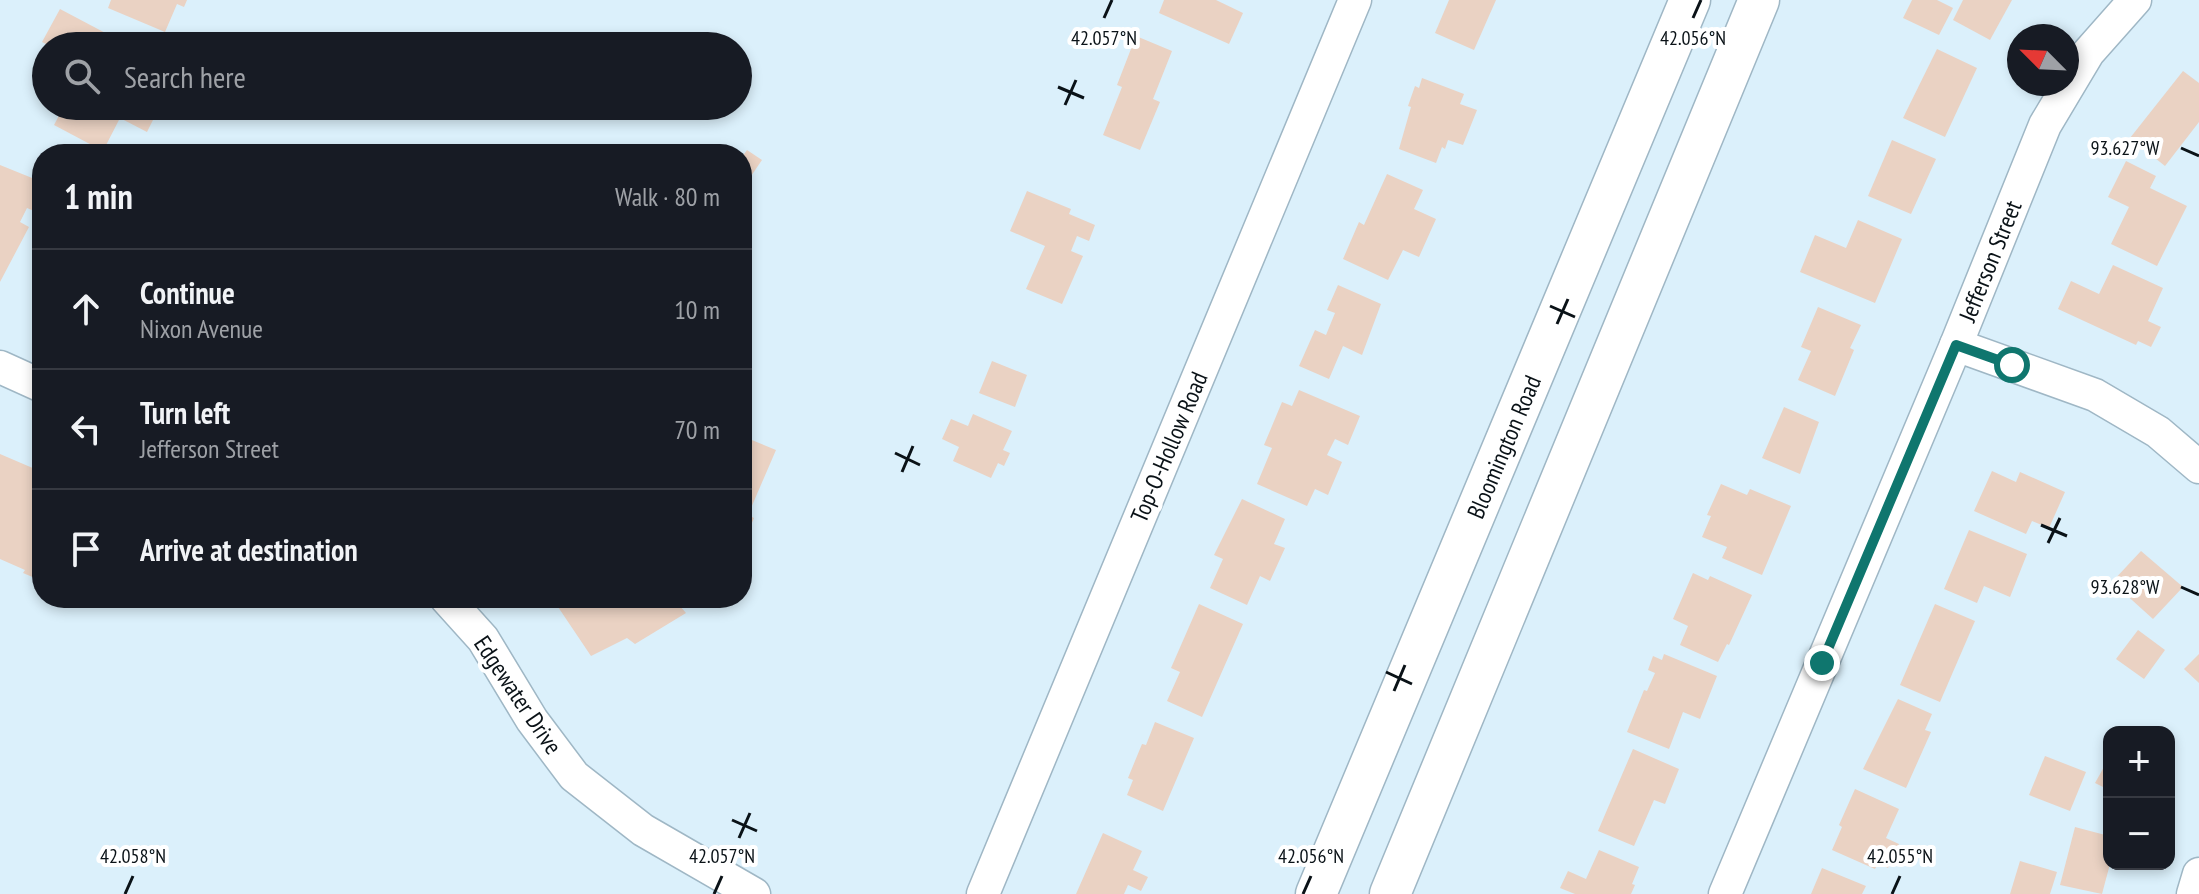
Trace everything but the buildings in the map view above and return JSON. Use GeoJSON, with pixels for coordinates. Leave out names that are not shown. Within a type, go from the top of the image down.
{"type":"FeatureCollection","features":[{"type":"Feature","properties":{"kind":"street","name":"Top-O-Hollow Road"},"geometry":{"type":"LineString","coordinates":[[983,894],[1355,0]]}},
{"type":"Feature","properties":{"kind":"street","name":"Bloomington Road"},"geometry":{"type":"LineString","coordinates":[[1316,894],[1690,0]]}},
{"type":"Feature","properties":{"kind":"street"},"geometry":{"type":"LineString","coordinates":[[1390,894],[1759,0]]}},
{"type":"Feature","properties":{"kind":"street","name":"Jefferson Street"},"geometry":{"type":"LineString","coordinates":[[1725,894],[2045,125],[2088,53],[2135,0]]}},
{"type":"Feature","properties":{"kind":"street"},"geometry":{"type":"LineString","coordinates":[[1956,345],[2095,395],[2158,432],[2199,467]]}},
{"type":"Feature","properties":{"kind":"street"},"geometry":{"type":"LineString","coordinates":[[0,367],[32,381]]}},
{"type":"Feature","properties":{"kind":"street","name":"Edgewater Drive"},"geometry":{"type":"LineString","coordinates":[[455,608],[483,639],[532,720],[574,776],[643,830],[754,894]]}},
{"type":"Feature","properties":{"kind":"street"},"geometry":{"type":"LineString","coordinates":[[2193,894],[2199,874]]}},
{"type":"Feature","properties":{"kind":"route"},"geometry":{"type":"LineString","coordinates":[[1822,663],[1956,345],[2012,365]]}}]}
